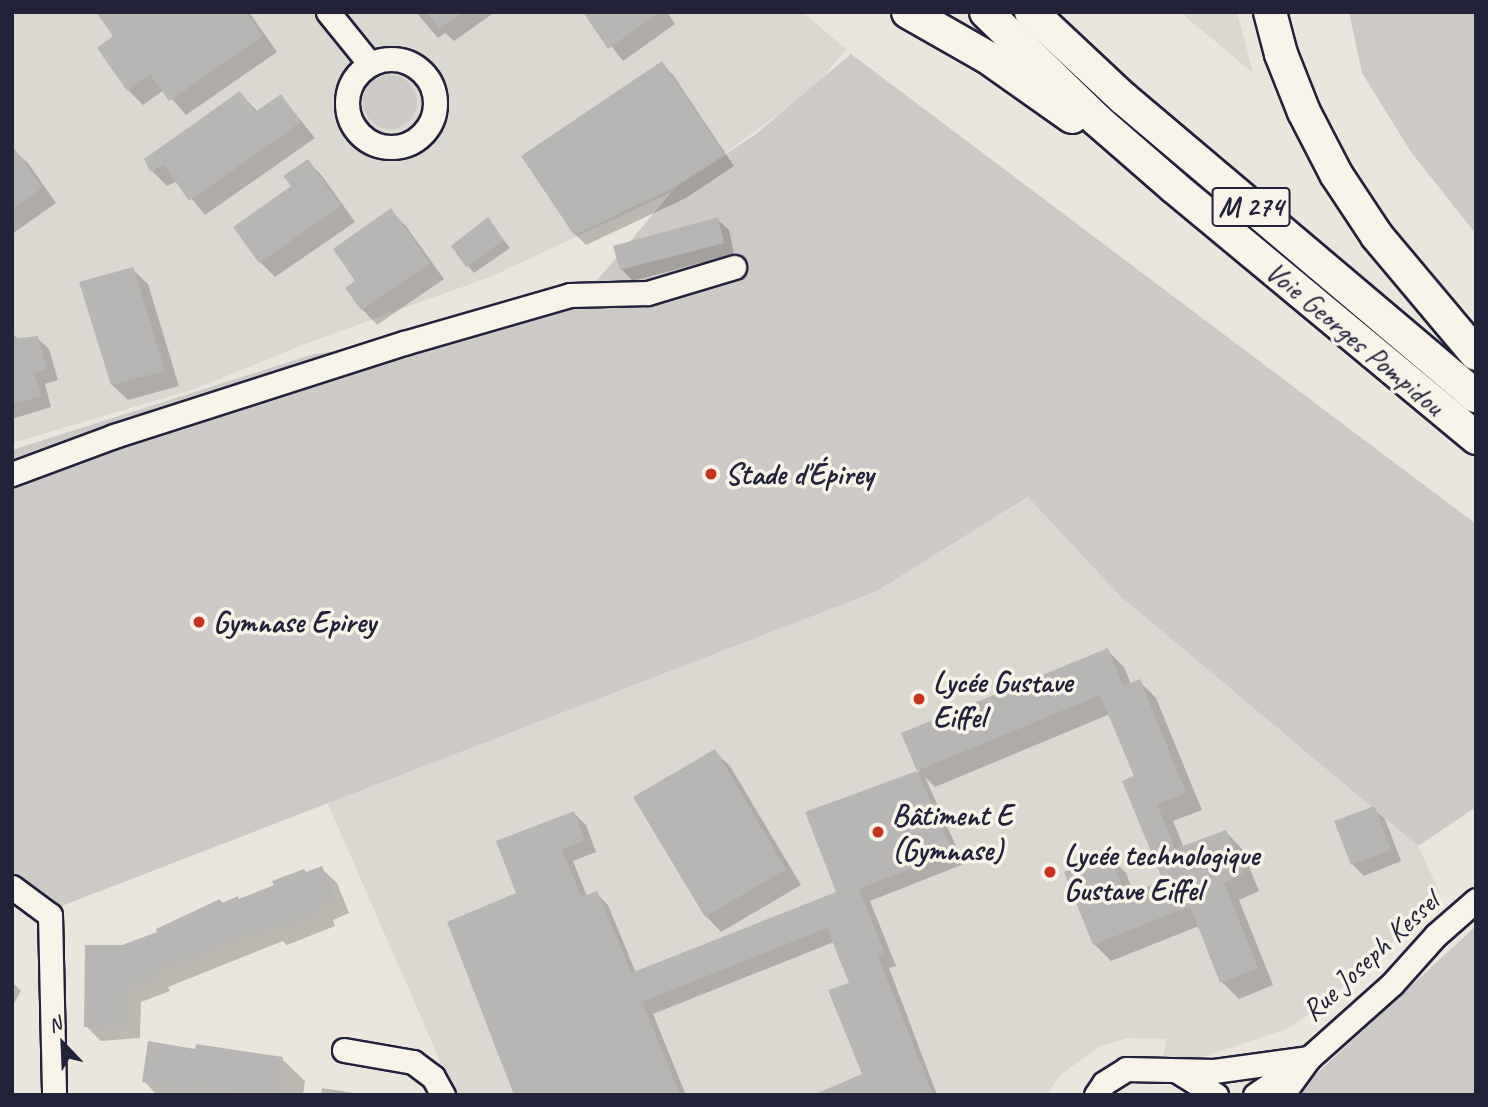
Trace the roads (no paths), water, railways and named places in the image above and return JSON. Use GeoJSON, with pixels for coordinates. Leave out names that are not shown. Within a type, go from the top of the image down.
{"type":"FeatureCollection","features":[{"type":"Feature","properties":{"kind":"highway"},"geometry":{"type":"LineString","coordinates":[[908,12],[987,57],[1174,187]]}},
{"type":"Feature","properties":{"kind":"highway","name":"Voie Georges Pompidou"},"geometry":{"type":"LineString","coordinates":[[986,12],[1097,120],[1174,187],[1476,438]]}},
{"type":"Feature","properties":{"kind":"highway","name":"Voie Georges Pompidou"},"geometry":{"type":"LineString","coordinates":[[1031,12],[1143,116],[1476,396]]}},
{"type":"Feature","properties":{"kind":"highway"},"geometry":{"type":"LineString","coordinates":[[1270,12],[1282,54],[1304,112],[1336,174],[1377,236],[1476,354]]}},
{"type":"Feature","properties":{"kind":"street"},"geometry":{"type":"LineString","coordinates":[[328,12],[370,64]]}},
{"type":"Feature","properties":{"kind":"street"},"geometry":{"type":"LineString","coordinates":[[12,474],[40,461],[114,436],[404,343],[570,295],[648,293],[734,267]]}},
{"type":"Feature","properties":{"kind":"street"},"geometry":{"type":"LineString","coordinates":[[12,887],[50,915],[54,1095]]}},
{"type":"Feature","properties":{"kind":"street","name":"Rue Joseph Kessel"},"geometry":{"type":"LineString","coordinates":[[1255,1095],[1309,1058],[1392,984],[1436,935],[1476,900]]}},
{"type":"Feature","properties":{"kind":"street"},"geometry":{"type":"LineString","coordinates":[[344,1051],[413,1062],[433,1077],[443,1095]]}},
{"type":"Feature","properties":{"kind":"street","name":"Rue Joseph Kessel"},"geometry":{"type":"LineString","coordinates":[[1096,1095],[1104,1083],[1126,1069],[1214,1071],[1309,1058]]}},
{"type":"Feature","properties":{"kind":"street","name":"Rue Joseph Kessel"},"geometry":{"type":"LineString","coordinates":[[1282,1095],[1309,1058]]}},
{"type":"Feature","properties":{"kind":"street"},"geometry":{"type":"LineString","coordinates":[[1177,1070],[1216,1095]]}},
{"type":"Feature","properties":{"kind":"place","name":"Stade d'Épirey"},"geometry":{"type":"Point","coordinates":[711,474]}},
{"type":"Feature","properties":{"kind":"place","name":"Gymnase Epirey"},"geometry":{"type":"Point","coordinates":[199,622]}},
{"type":"Feature","properties":{"kind":"place","name":"Lycée Gustave Eiffel"},"geometry":{"type":"Point","coordinates":[919,699]}},
{"type":"Feature","properties":{"kind":"place","name":"Bâtiment E (Gymnase)"},"geometry":{"type":"Point","coordinates":[878,832]}},
{"type":"Feature","properties":{"kind":"place","name":"Lycée technologique Gustave Eiffel"},"geometry":{"type":"Point","coordinates":[1050,872]}}]}
